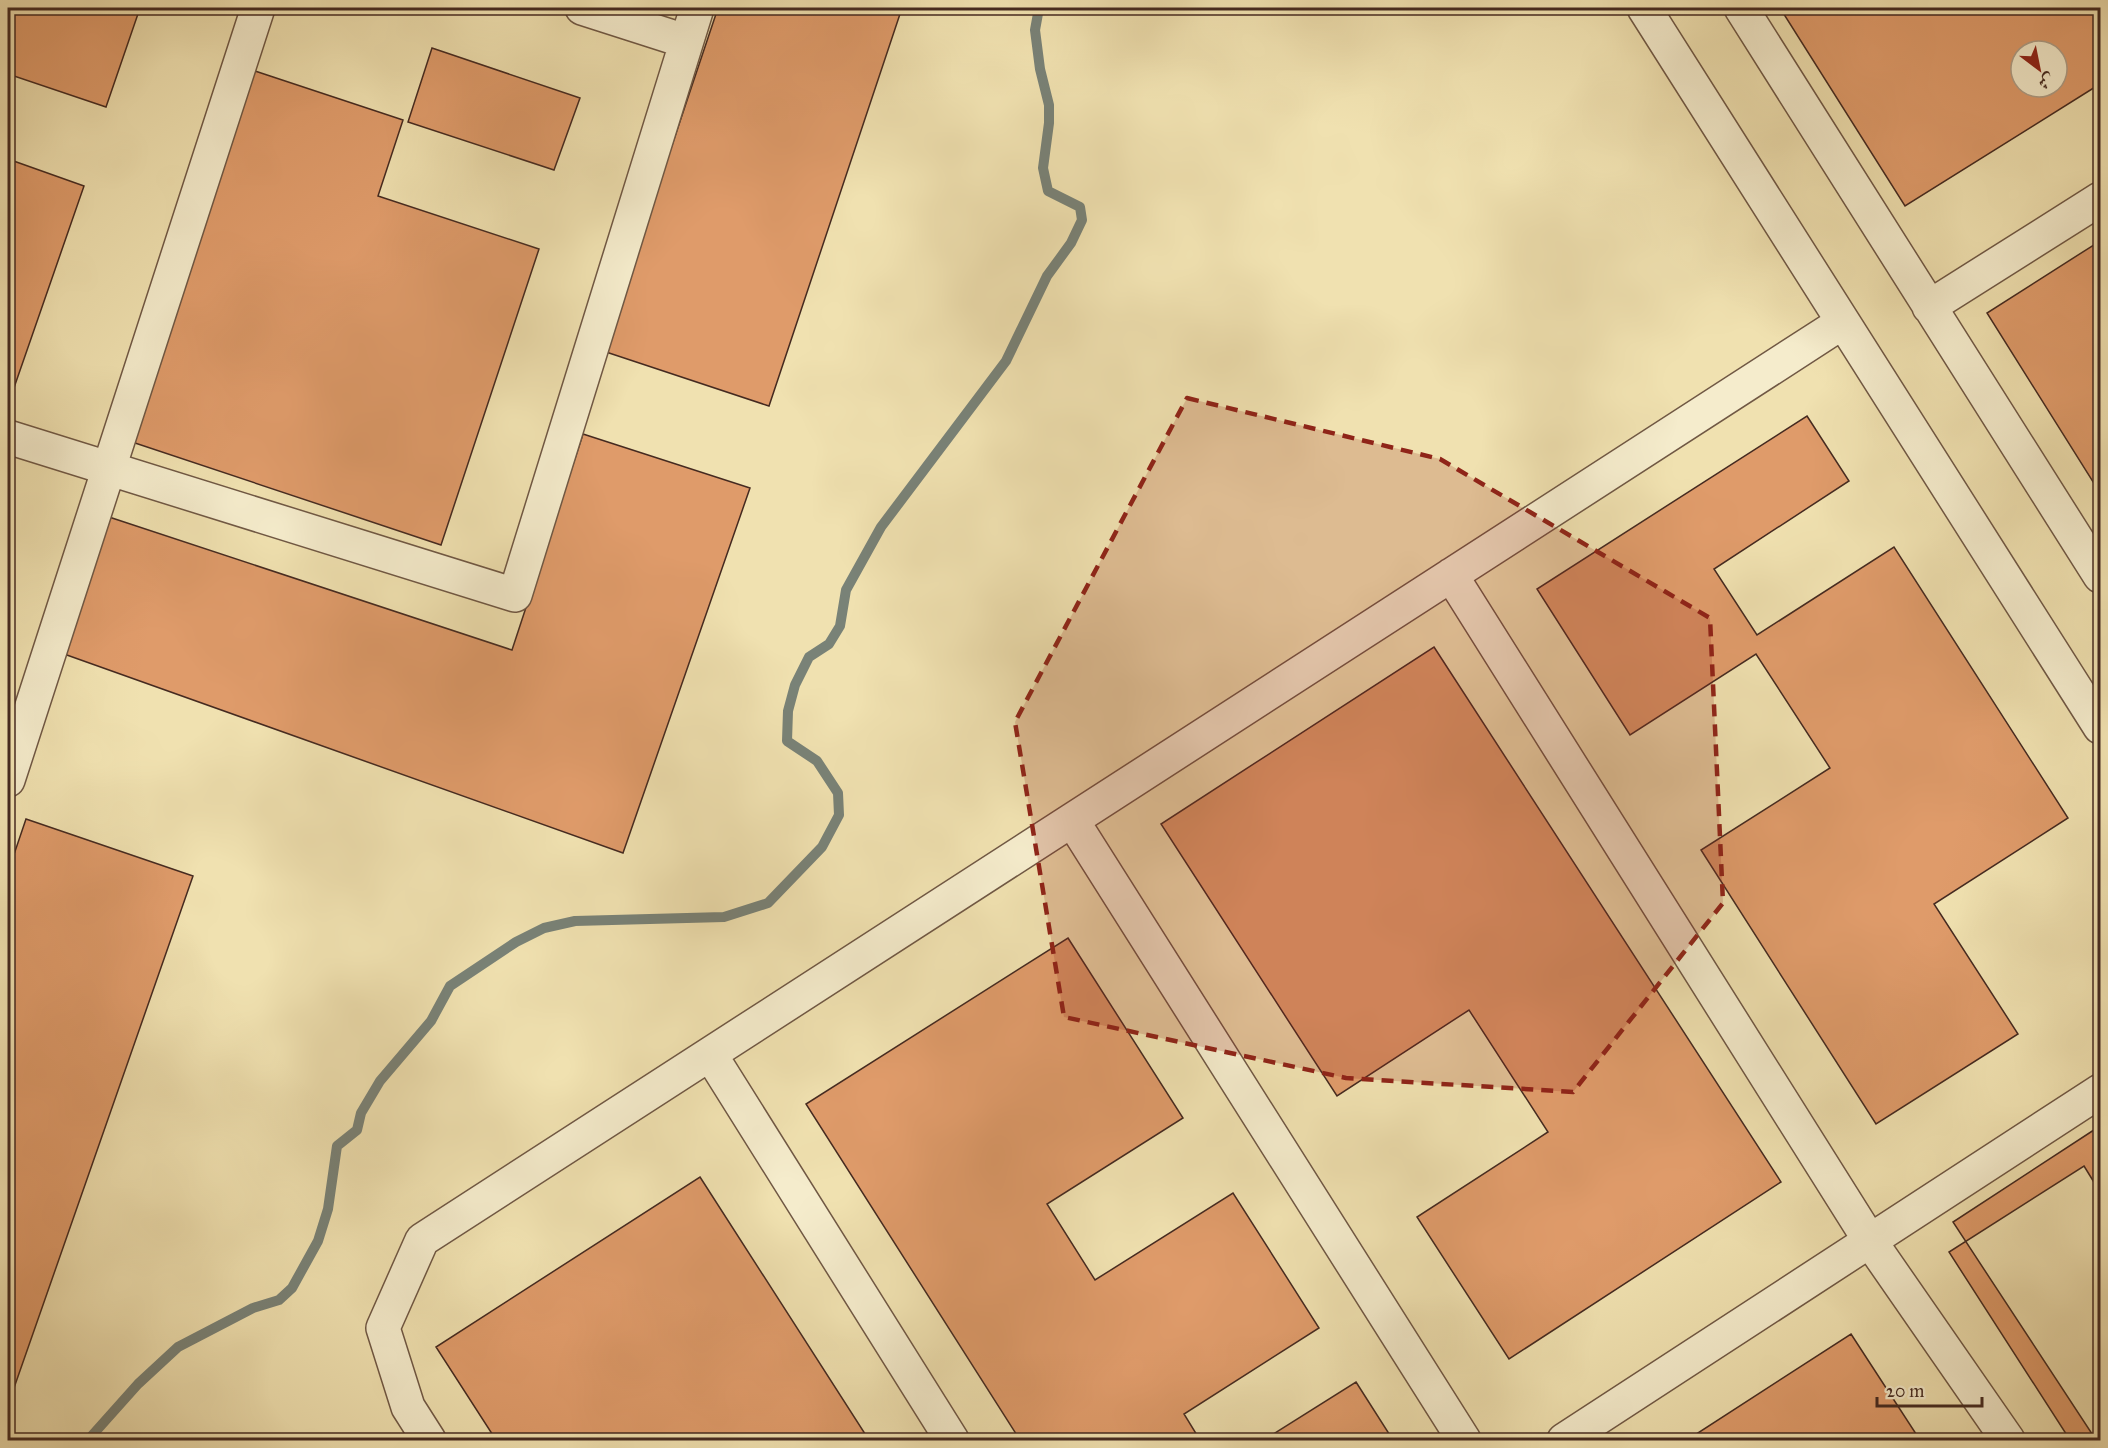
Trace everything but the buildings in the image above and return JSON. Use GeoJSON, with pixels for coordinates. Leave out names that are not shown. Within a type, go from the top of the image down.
{"type":"FeatureCollection","features":[{"type":"Feature","properties":{"kind":"street"},"geometry":{"type":"LineString","coordinates":[[8,780],[258,8]]}},
{"type":"Feature","properties":{"kind":"street"},"geometry":{"type":"LineString","coordinates":[[582,8],[685,41]]}},
{"type":"Feature","properties":{"kind":"street"},"geometry":{"type":"LineString","coordinates":[[8,437],[515,595],[697,8]]}},
{"type":"Feature","properties":{"kind":"street"},"geometry":{"type":"LineString","coordinates":[[1644,8],[2100,727]]}},
{"type":"Feature","properties":{"kind":"street"},"geometry":{"type":"LineString","coordinates":[[1741,8],[2100,576]]}},
{"type":"Feature","properties":{"kind":"street"},"geometry":{"type":"LineString","coordinates":[[1929,307],[2100,199]]}},
{"type":"Feature","properties":{"kind":"street"},"geometry":{"type":"LineString","coordinates":[[429,1440],[408,1407],[383,1328],[422,1240],[1843,322]]}},
{"type":"Feature","properties":{"kind":"street"},"geometry":{"type":"LineString","coordinates":[[1450,575],[1870,1241],[2008,1440]]}},
{"type":"Feature","properties":{"kind":"street"},"geometry":{"type":"LineString","coordinates":[[1072,820],[1464,1440]]}},
{"type":"Feature","properties":{"kind":"street"},"geometry":{"type":"LineString","coordinates":[[710,1054],[952,1440]]}},
{"type":"Feature","properties":{"kind":"street"},"geometry":{"type":"LineString","coordinates":[[1564,1440],[2100,1091]]}},
{"type":"Feature","properties":{"kind":"highlighted area"},"geometry":{"type":"Polygon","coordinates":[[[1187,398],[1440,459],[1710,618],[1723,903],[1573,1092],[1346,1078],[1064,1017],[1015,722],[1187,398]]]}},
{"type":"Feature","properties":{"kind":"waterway"},"geometry":{"type":"LineString","coordinates":[[88,1440],[138,1384],[178,1347],[253,1308],[279,1300],[292,1288],[318,1241],[328,1209],[337,1146],[357,1130],[361,1113],[380,1081],[431,1021],[450,986],[516,942],[544,928],[575,921],[724,917],[768,903],[822,847],[839,815],[838,793],[817,761],[787,741],[788,711],[795,685],[809,657],[829,644],[840,626],[846,590],[881,527],[1006,361],[1047,276],[1071,243],[1082,220],[1080,207],[1048,191],[1043,168],[1049,105],[1040,69],[1035,30],[1039,8]]}}]}
